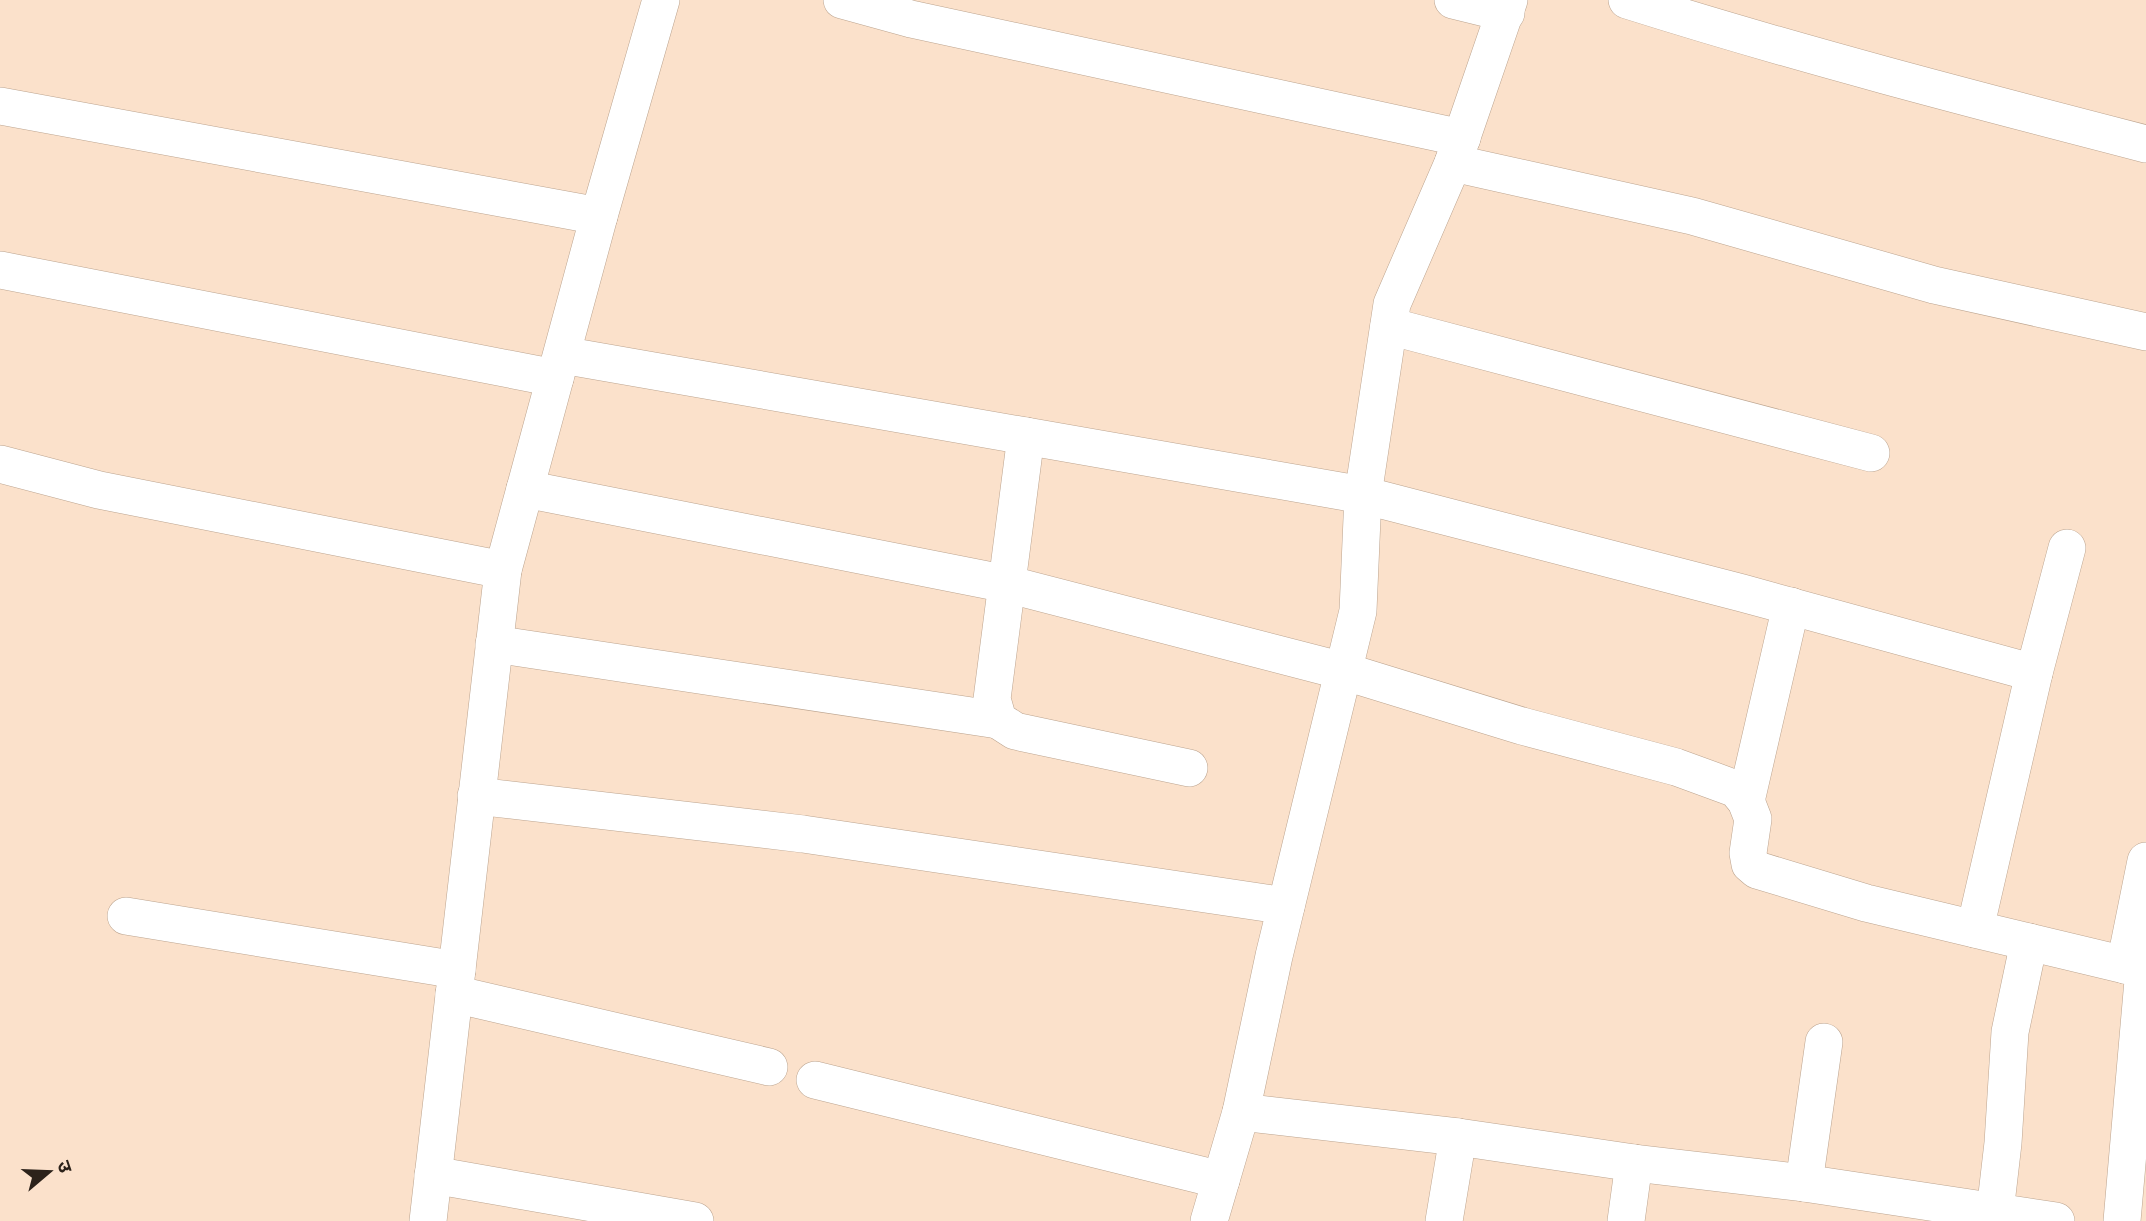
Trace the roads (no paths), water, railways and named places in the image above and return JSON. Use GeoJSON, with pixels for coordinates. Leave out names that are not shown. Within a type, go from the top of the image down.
{"type":"FeatureCollection","features":[{"type":"Feature","properties":{"kind":"street"},"geometry":{"type":"LineString","coordinates":[[428,1221],[503,570],[599,216],[662,0]]}},
{"type":"Feature","properties":{"kind":"street"},"geometry":{"type":"LineString","coordinates":[[842,0],[911,19],[1458,150],[1934,285],[2146,332]]}},
{"type":"Feature","properties":{"kind":"street"},"geometry":{"type":"LineString","coordinates":[[1209,1221],[1241,1112],[1286,906],[1358,611],[1363,495],[1392,304],[1458,150],[1508,6],[1453,0]]}},
{"type":"Feature","properties":{"kind":"street"},"geometry":{"type":"LineString","coordinates":[[1627,0],[1749,38],[1988,104],[2146,144]]}},
{"type":"Feature","properties":{"kind":"street"},"geometry":{"type":"LineString","coordinates":[[0,106],[599,216]]}},
{"type":"Feature","properties":{"kind":"street"},"geometry":{"type":"LineString","coordinates":[[0,270],[558,366],[1026,436],[1363,495],[1791,606],[2034,673]]}},
{"type":"Feature","properties":{"kind":"street"},"geometry":{"type":"LineString","coordinates":[[1389,326],[1871,453]]}},
{"type":"Feature","properties":{"kind":"street"},"geometry":{"type":"LineString","coordinates":[[998,720],[992,699],[1026,436]]}},
{"type":"Feature","properties":{"kind":"street"},"geometry":{"type":"LineString","coordinates":[[0,464],[99,490],[503,570]]}},
{"type":"Feature","properties":{"kind":"street"},"geometry":{"type":"LineString","coordinates":[[525,489],[1007,584],[1343,671],[1522,726],[1676,767],[1736,789],[1746,801],[1754,819],[1748,853],[1751,864],[1757,870],[1866,903],[2138,968]]}},
{"type":"Feature","properties":{"kind":"street"},"geometry":{"type":"LineString","coordinates":[[1975,929],[2034,673],[2067,548]]}},
{"type":"Feature","properties":{"kind":"street"},"geometry":{"type":"LineString","coordinates":[[1746,801],[1791,606]]}},
{"type":"Feature","properties":{"kind":"street"},"geometry":{"type":"LineString","coordinates":[[494,644],[998,720],[1015,732],[1189,768]]}},
{"type":"Feature","properties":{"kind":"street"},"geometry":{"type":"LineString","coordinates":[[477,796],[803,834],[1286,906]]}},
{"type":"Feature","properties":{"kind":"street"},"geometry":{"type":"LineString","coordinates":[[2122,1221],[2146,860]]}},
{"type":"Feature","properties":{"kind":"street"},"geometry":{"type":"LineString","coordinates":[[125,916],[456,982],[769,1067]]}},
{"type":"Feature","properties":{"kind":"street"},"geometry":{"type":"LineString","coordinates":[[1995,1212],[2003,1143],[2010,1032],[2029,942]]}},
{"type":"Feature","properties":{"kind":"street"},"geometry":{"type":"LineString","coordinates":[[1804,1183],[1824,1042]]}},
{"type":"Feature","properties":{"kind":"street"},"geometry":{"type":"LineString","coordinates":[[815,1080],[1220,1180]]}},
{"type":"Feature","properties":{"kind":"street"},"geometry":{"type":"LineString","coordinates":[[1241,1112],[1458,1137],[1634,1163],[1804,1183],[2056,1221]]}},
{"type":"Feature","properties":{"kind":"street"},"geometry":{"type":"LineString","coordinates":[[1444,1221],[1458,1137]]}},
{"type":"Feature","properties":{"kind":"street"},"geometry":{"type":"LineString","coordinates":[[1626,1221],[1634,1163]]}},
{"type":"Feature","properties":{"kind":"street"},"geometry":{"type":"LineString","coordinates":[[433,1175],[695,1221]]}}]}
